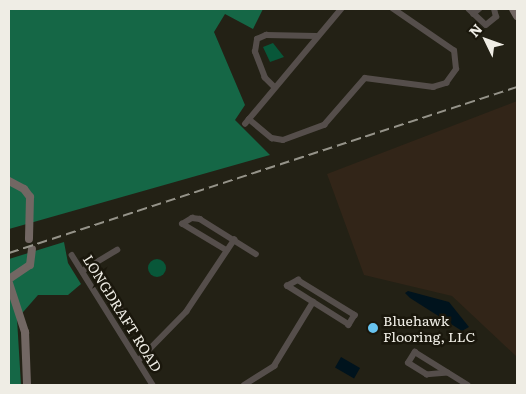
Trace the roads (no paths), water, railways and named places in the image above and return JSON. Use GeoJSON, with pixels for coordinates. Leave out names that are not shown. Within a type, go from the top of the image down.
{"type":"FeatureCollection","features":[{"type":"Feature","properties":{"kind":"street"},"geometry":{"type":"LineString","coordinates":[[340,9],[247,121],[272,138],[283,140],[324,125],[365,78],[433,87],[446,83],[456,69],[454,51],[392,9]]}},
{"type":"Feature","properties":{"kind":"street"},"geometry":{"type":"LineString","coordinates":[[471,11],[479,9]]}},
{"type":"Feature","properties":{"kind":"street"},"geometry":{"type":"LineString","coordinates":[[471,11],[488,24],[496,17],[494,9]]}},
{"type":"Feature","properties":{"kind":"street"},"geometry":{"type":"LineString","coordinates":[[513,9],[517,16]]}},
{"type":"Feature","properties":{"kind":"street"},"geometry":{"type":"LineString","coordinates":[[274,87],[266,80],[254,52],[257,39],[266,35],[316,36]]}},
{"type":"Feature","properties":{"kind":"street"},"geometry":{"type":"LineString","coordinates":[[9,181],[24,188],[30,197],[29,239]]}},
{"type":"Feature","properties":{"kind":"street"},"geometry":{"type":"LineString","coordinates":[[227,251],[182,224],[185,220],[200,219],[256,254]]}},
{"type":"Feature","properties":{"kind":"street"},"geometry":{"type":"LineString","coordinates":[[138,361],[186,312],[234,240]]}},
{"type":"Feature","properties":{"kind":"street"},"geometry":{"type":"LineString","coordinates":[[9,278],[30,265],[32,249]]}},
{"type":"Feature","properties":{"kind":"street"},"geometry":{"type":"LineString","coordinates":[[82,271],[117,250]]}},
{"type":"Feature","properties":{"kind":"street","name":"LONGDRAFT ROAD"},"geometry":{"type":"LineString","coordinates":[[72,255],[153,385]]}},
{"type":"Feature","properties":{"kind":"street"},"geometry":{"type":"LineString","coordinates":[[92,265],[126,317]]}},
{"type":"Feature","properties":{"kind":"street"},"geometry":{"type":"LineString","coordinates":[[298,280],[355,315],[349,325],[313,302],[287,286],[298,280]]}},
{"type":"Feature","properties":{"kind":"street"},"geometry":{"type":"LineString","coordinates":[[9,283],[25,332],[27,385]]}},
{"type":"Feature","properties":{"kind":"street"},"geometry":{"type":"LineString","coordinates":[[244,385],[274,366],[313,302]]}},
{"type":"Feature","properties":{"kind":"street"},"geometry":{"type":"LineString","coordinates":[[448,373],[427,375],[408,363],[415,352],[468,385]]}},
{"type":"Feature","properties":{"kind":"water"},"geometry":{"type":"Polygon","coordinates":[[[408,291],[449,302],[469,327],[462,331],[410,298],[405,293],[408,291]]]}},
{"type":"Feature","properties":{"kind":"water"},"geometry":{"type":"Polygon","coordinates":[[[341,357],[360,368],[354,378],[335,367],[341,357]]]}},
{"type":"Feature","properties":{"kind":"railway"},"geometry":{"type":"LineString","coordinates":[[9,253],[517,87]]}},
{"type":"Feature","properties":{"kind":"place","name":"Bluehawk Flooring, LLC"},"geometry":{"type":"Point","coordinates":[373,328]}}]}
